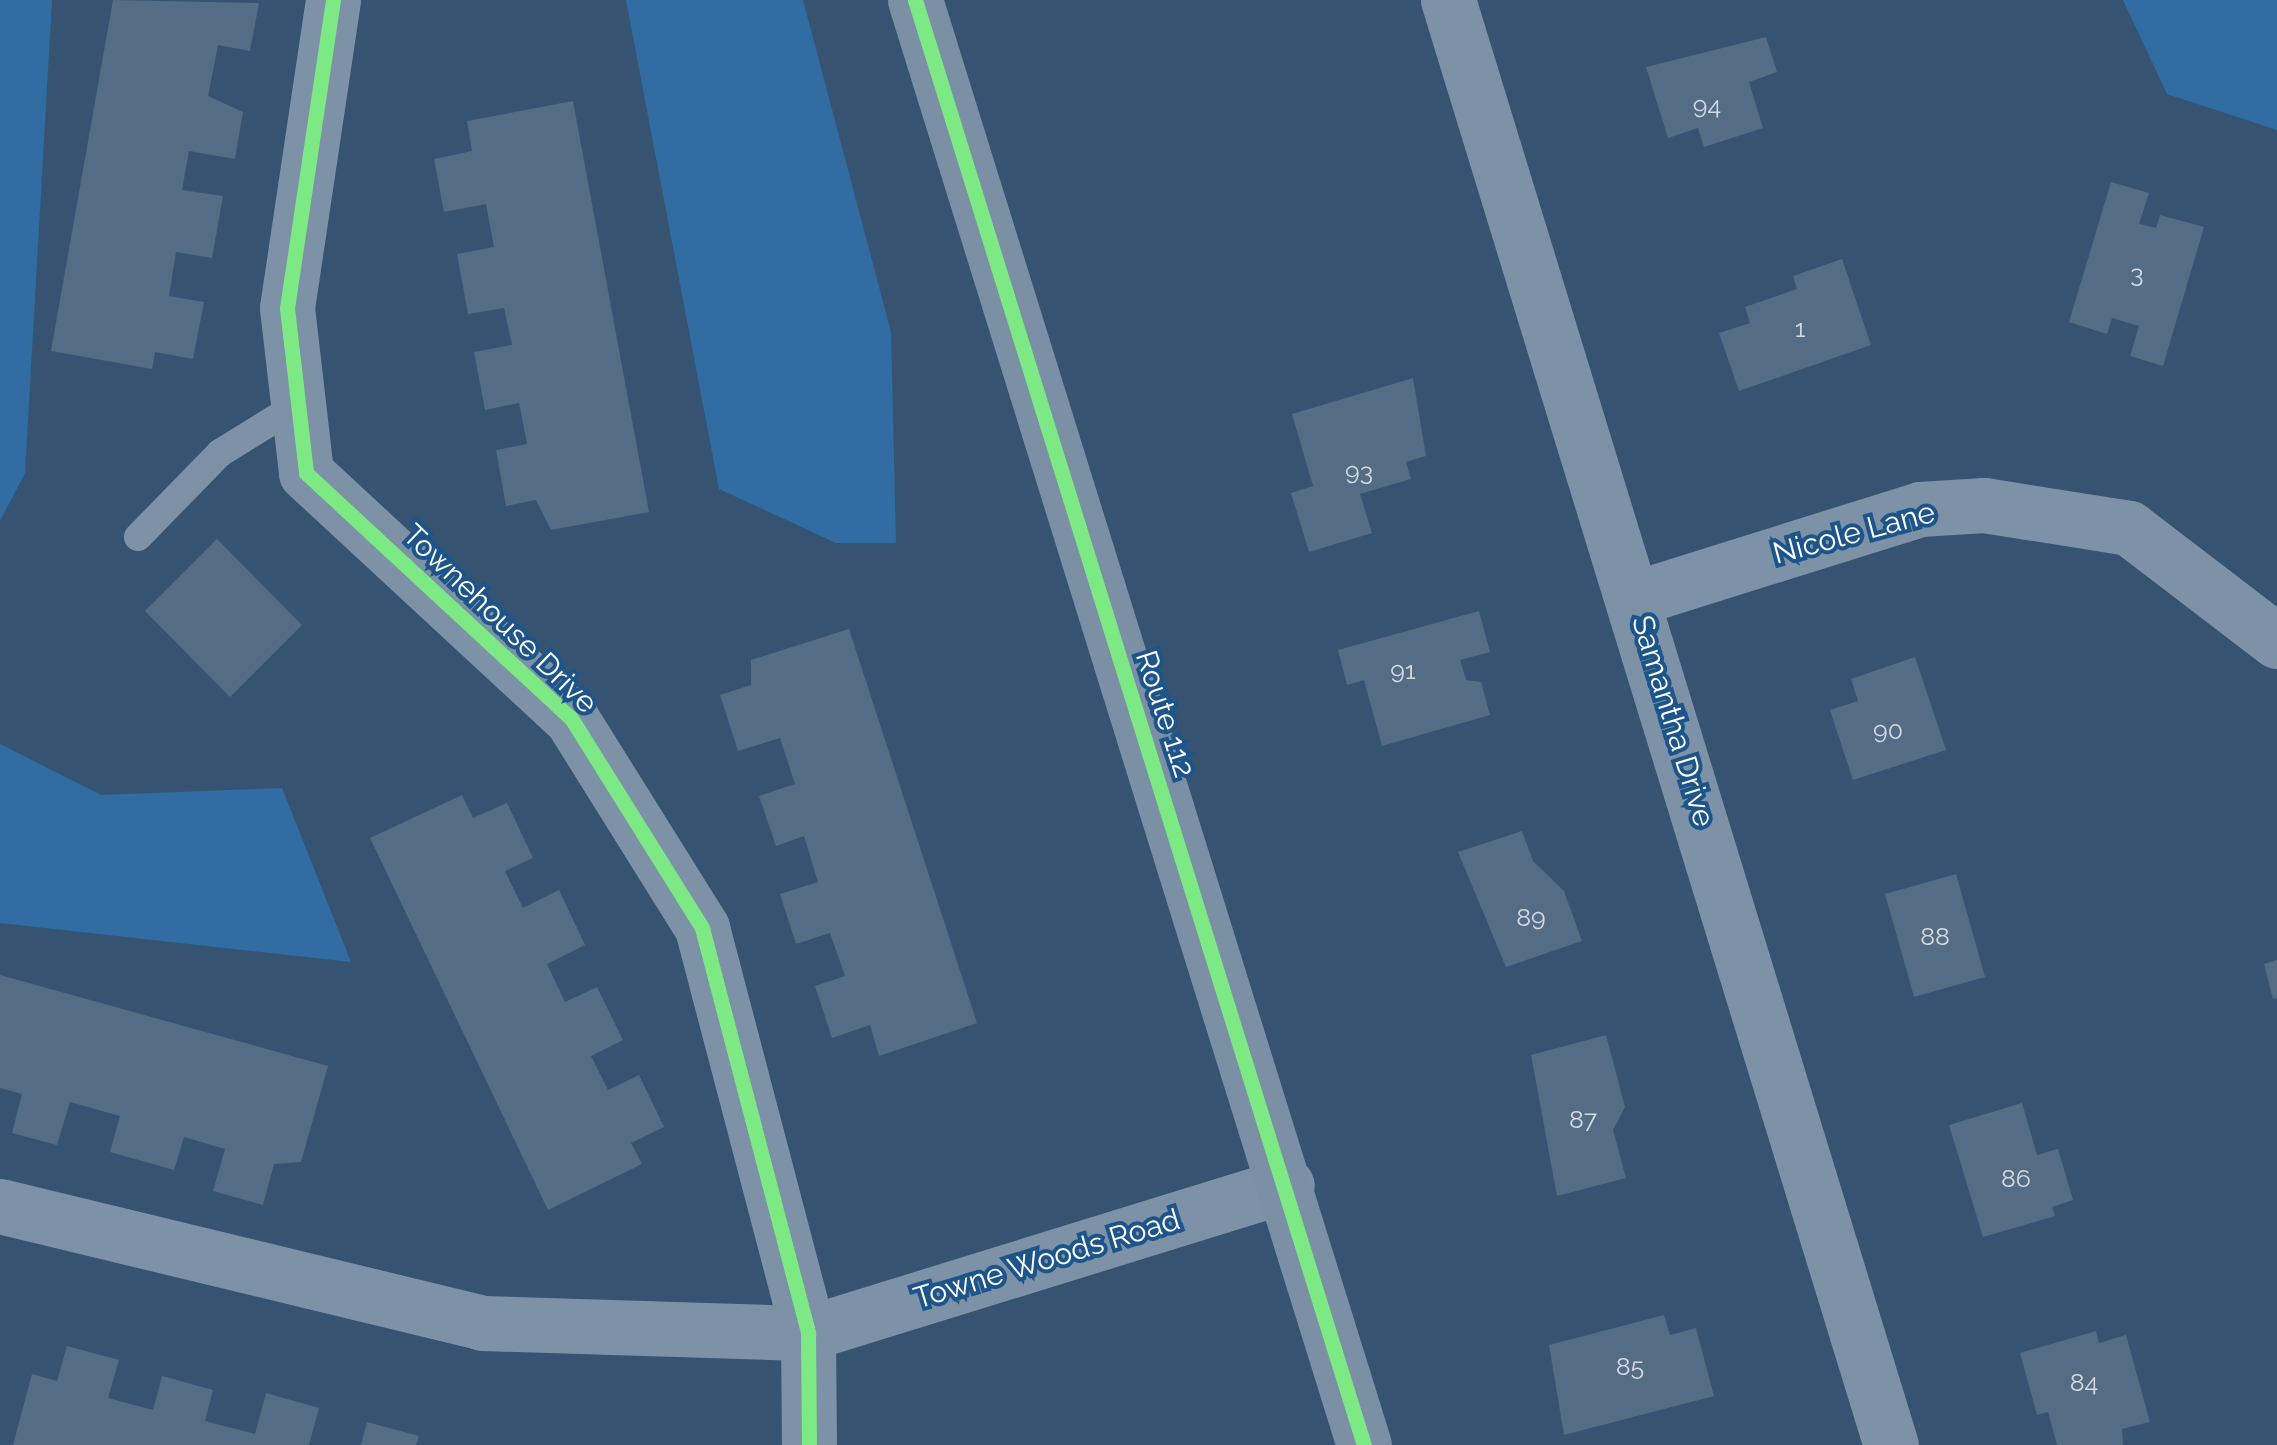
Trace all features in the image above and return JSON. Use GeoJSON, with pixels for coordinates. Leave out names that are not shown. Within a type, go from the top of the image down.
{"type":"FeatureCollection","features":[{"type":"Feature","properties":{"kind":"main road","name":"Route 112"},"geometry":{"type":"LineString","coordinates":[[915,0],[1364,1445]]}},
{"type":"Feature","properties":{"kind":"street","name":"Townehouse Drive"},"geometry":{"type":"LineString","coordinates":[[333,0],[288,308],[306,473],[571,718],[702,928],[808,1333],[808,1445]]}},
{"type":"Feature","properties":{"kind":"street","name":"Samantha Drive"},"geometry":{"type":"LineString","coordinates":[[1448,0],[1636,598],[1891,1445]]}},
{"type":"Feature","properties":{"kind":"street","name":"Nicole Lane"},"geometry":{"type":"LineString","coordinates":[[1636,598],[1920,509],[2014,507],[2129,528],[2277,641]]}},
{"type":"Feature","properties":{"kind":"street","name":"Towne Woods Road"},"geometry":{"type":"LineString","coordinates":[[808,1333],[1286,1185]]}},
{"type":"Feature","properties":{"kind":"street"},"geometry":{"type":"LineString","coordinates":[[0,1206],[482,1322],[808,1333]]}},
{"type":"Feature","properties":{"kind":"lane"},"geometry":{"type":"LineString","coordinates":[[138,536],[220,453],[298,404]]}},
{"type":"Feature","properties":{"kind":"shaded area"},"geometry":{"type":"Polygon","coordinates":[[[0,0],[52,0],[25,473],[0,521],[0,0]]]}},
{"type":"Feature","properties":{"kind":"shaded area"},"geometry":{"type":"Polygon","coordinates":[[[626,0],[803,0],[891,332],[896,543],[836,543],[719,489],[626,0]]]}},
{"type":"Feature","properties":{"kind":"shaded area"},"geometry":{"type":"Polygon","coordinates":[[[2123,0],[2277,0],[2277,130],[2167,94],[2123,0]]]}},
{"type":"Feature","properties":{"kind":"shaded area"},"geometry":{"type":"Polygon","coordinates":[[[0,744],[101,795],[282,788],[351,962],[0,923],[0,744]]]}},
{"type":"Feature","properties":{"kind":"building"},"geometry":{"type":"Polygon","coordinates":[[[113,0],[259,3],[250,51],[218,45],[208,96],[243,112],[235,159],[189,151],[182,190],[223,196],[212,258],[176,252],[169,296],[204,302],[193,359],[155,352],[152,369],[51,351],[113,0]]]}},
{"type":"Feature","properties":{"kind":"building"},"geometry":{"type":"Polygon","coordinates":[[[1766,37],[1777,72],[1749,82],[1763,128],[1704,147],[1698,128],[1668,138],[1646,67],[1766,37]]]}},
{"type":"Feature","properties":{"kind":"building"},"geometry":{"type":"Polygon","coordinates":[[[573,101],[649,512],[551,530],[536,500],[506,506],[496,450],[527,444],[519,403],[485,410],[474,352],[512,345],[504,308],[468,314],[457,254],[494,247],[486,204],[444,212],[434,159],[472,151],[467,121],[573,101]]]}},
{"type":"Feature","properties":{"kind":"building"},"geometry":{"type":"Polygon","coordinates":[[[2111,182],[2149,193],[2139,224],[2156,228],[2160,215],[2204,227],[2163,366],[2130,356],[2139,326],[2112,318],[2107,334],[2069,322],[2111,182]]]}},
{"type":"Feature","properties":{"kind":"building"},"geometry":{"type":"Polygon","coordinates":[[[1842,259],[1871,345],[1739,391],[1719,333],[1750,323],[1745,307],[1797,289],[1793,276],[1842,259]]]}},
{"type":"Feature","properties":{"kind":"building"},"geometry":{"type":"Polygon","coordinates":[[[1413,378],[1426,456],[1406,462],[1411,479],[1360,494],[1372,533],[1309,552],[1291,493],[1313,486],[1292,414],[1413,378]]]}},
{"type":"Feature","properties":{"kind":"building"},"geometry":{"type":"Polygon","coordinates":[[[217,539],[302,625],[230,697],[145,611],[217,539]]]}},
{"type":"Feature","properties":{"kind":"building"},"geometry":{"type":"Polygon","coordinates":[[[1479,611],[1490,652],[1460,660],[1466,680],[1481,682],[1490,715],[1382,746],[1364,680],[1347,685],[1338,650],[1479,611]]]}},
{"type":"Feature","properties":{"kind":"building"},"geometry":{"type":"Polygon","coordinates":[[[849,629],[977,1023],[879,1056],[870,1025],[832,1038],[815,986],[845,976],[830,933],[796,944],[780,894],[818,882],[804,836],[776,846],[759,796],[795,784],[780,738],[738,751],[720,695],[751,685],[751,660],[849,629]]]}},
{"type":"Feature","properties":{"kind":"building"},"geometry":{"type":"Polygon","coordinates":[[[1915,657],[1946,750],[1853,780],[1830,710],[1858,701],[1851,679],[1915,657]]]}},
{"type":"Feature","properties":{"kind":"building"},"geometry":{"type":"Polygon","coordinates":[[[462,795],[473,818],[507,803],[533,858],[505,871],[523,908],[559,890],[585,945],[547,964],[565,1002],[597,987],[623,1040],[591,1056],[608,1090],[639,1075],[664,1127],[631,1143],[642,1164],[548,1210],[370,838],[462,795]]]}},
{"type":"Feature","properties":{"kind":"building"},"geometry":{"type":"Polygon","coordinates":[[[1522,831],[1533,861],[1564,891],[1582,941],[1506,967],[1458,852],[1522,831]]]}},
{"type":"Feature","properties":{"kind":"building"},"geometry":{"type":"Polygon","coordinates":[[[1956,874],[1985,977],[1914,997],[1885,894],[1956,874]]]}},
{"type":"Feature","properties":{"kind":"building"},"geometry":{"type":"Polygon","coordinates":[[[2277,960],[2277,998],[2273,999],[2264,964],[2277,960]]]}},
{"type":"Feature","properties":{"kind":"building"},"geometry":{"type":"Polygon","coordinates":[[[0,975],[328,1066],[301,1162],[274,1164],[263,1205],[213,1191],[225,1149],[184,1137],[174,1170],[110,1152],[120,1116],[70,1102],[57,1145],[12,1133],[22,1094],[0,1088],[0,975]]]}},
{"type":"Feature","properties":{"kind":"building"},"geometry":{"type":"Polygon","coordinates":[[[1606,1035],[1625,1107],[1613,1130],[1626,1178],[1557,1196],[1531,1055],[1606,1035]]]}},
{"type":"Feature","properties":{"kind":"building"},"geometry":{"type":"Polygon","coordinates":[[[2022,1103],[2037,1155],[2058,1149],[2073,1200],[2052,1207],[2055,1216],[1983,1237],[1949,1125],[2022,1103]]]}},
{"type":"Feature","properties":{"kind":"building"},"geometry":{"type":"Polygon","coordinates":[[[1664,1315],[1670,1335],[1696,1328],[1714,1396],[1564,1435],[1549,1345],[1664,1315]]]}},
{"type":"Feature","properties":{"kind":"building"},"geometry":{"type":"Polygon","coordinates":[[[2096,1331],[2099,1343],[2126,1335],[2150,1422],[2122,1429],[2123,1445],[2057,1445],[2048,1412],[2037,1415],[2020,1353],[2096,1331]]]}},
{"type":"Feature","properties":{"kind":"building"},"geometry":{"type":"Polygon","coordinates":[[[67,1346],[119,1360],[108,1398],[153,1410],[162,1376],[213,1390],[205,1421],[255,1434],[266,1393],[319,1408],[309,1445],[13,1445],[32,1374],[57,1381],[67,1346]]]}},
{"type":"Feature","properties":{"kind":"building"},"geometry":{"type":"Polygon","coordinates":[[[367,1422],[419,1436],[416,1445],[361,1445],[367,1422]]]}},
{"type":"Feature","properties":{"kind":"cycle path"},"geometry":{"type":"LineString","coordinates":[[333,0],[287,308],[306,473],[571,718],[702,928],[808,1333],[809,1445]]}},
{"type":"Feature","properties":{"kind":"cycle path"},"geometry":{"type":"LineString","coordinates":[[915,0],[1364,1445]]}}]}
